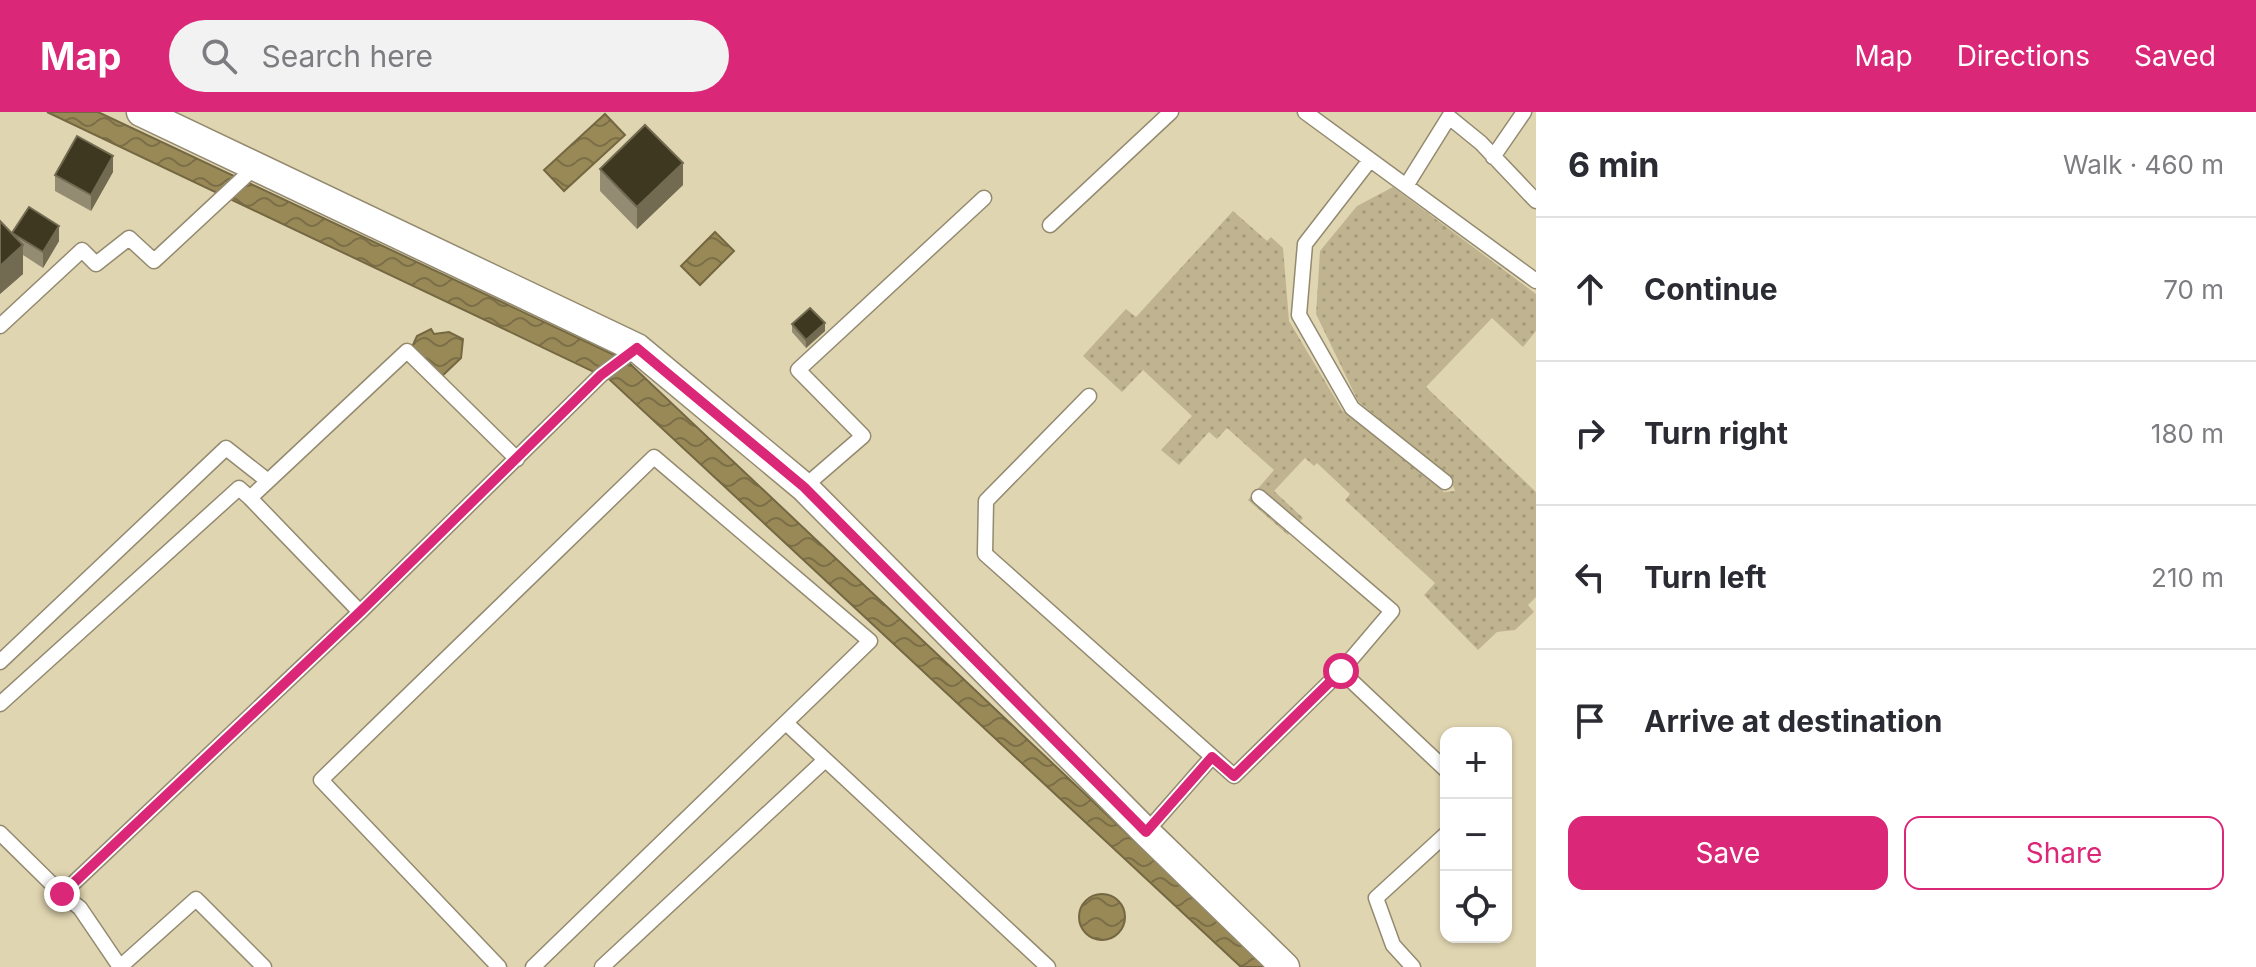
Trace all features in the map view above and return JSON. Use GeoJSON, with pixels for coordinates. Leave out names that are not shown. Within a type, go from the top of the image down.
{"type":"FeatureCollection","features":[{"type":"Feature","properties":{"kind":"street"},"geometry":{"type":"LineString","coordinates":[[147,113],[248,173],[629,353],[804,487],[1146,832],[1285,967]]}},
{"type":"Feature","properties":{"kind":"lane"},"geometry":{"type":"LineString","coordinates":[[1050,225],[1171,112]]}},
{"type":"Feature","properties":{"kind":"lane"},"geometry":{"type":"LineString","coordinates":[[1305,112],[1536,281]]}},
{"type":"Feature","properties":{"kind":"lane"},"geometry":{"type":"LineString","coordinates":[[1493,157],[1524,112]]}},
{"type":"Feature","properties":{"kind":"lane"},"geometry":{"type":"LineString","coordinates":[[1406,186],[1450,114],[1536,201]]}},
{"type":"Feature","properties":{"kind":"lane"},"geometry":{"type":"LineString","coordinates":[[1370,160],[1305,244],[1299,315],[1352,408],[1445,482]]}},
{"type":"Feature","properties":{"kind":"lane"},"geometry":{"type":"LineString","coordinates":[[0,326],[82,250],[96,264],[129,238],[154,261],[248,173]]}},
{"type":"Feature","properties":{"kind":"lane"},"geometry":{"type":"LineString","coordinates":[[804,487],[863,436],[798,370],[984,198]]}},
{"type":"Feature","properties":{"kind":"lane"},"geometry":{"type":"LineString","coordinates":[[250,498],[407,351],[517,459]]}},
{"type":"Feature","properties":{"kind":"lane"},"geometry":{"type":"LineString","coordinates":[[62,894],[360,612],[601,375],[629,353]]}},
{"type":"Feature","properties":{"kind":"lane"},"geometry":{"type":"LineString","coordinates":[[1089,396],[986,501],[985,554],[1234,776],[1341,671],[1392,611],[1259,497]]}},
{"type":"Feature","properties":{"kind":"lane"},"geometry":{"type":"LineString","coordinates":[[0,662],[226,448],[268,481]]}},
{"type":"Feature","properties":{"kind":"lane"},"geometry":{"type":"LineString","coordinates":[[499,967],[321,780],[654,457],[870,641],[533,967]]}},
{"type":"Feature","properties":{"kind":"lane"},"geometry":{"type":"LineString","coordinates":[[0,704],[239,488],[360,612]]}},
{"type":"Feature","properties":{"kind":"lane"},"geometry":{"type":"LineString","coordinates":[[1341,671],[1440,764]]}},
{"type":"Feature","properties":{"kind":"lane"},"geometry":{"type":"LineString","coordinates":[[786,723],[1048,967]]}},
{"type":"Feature","properties":{"kind":"lane"},"geometry":{"type":"LineString","coordinates":[[1146,832],[1212,757]]}},
{"type":"Feature","properties":{"kind":"lane"},"geometry":{"type":"LineString","coordinates":[[602,967],[825,760]]}},
{"type":"Feature","properties":{"kind":"lane"},"geometry":{"type":"LineString","coordinates":[[0,833],[80,908],[120,967],[196,899],[264,967]]}},
{"type":"Feature","properties":{"kind":"lane"},"geometry":{"type":"LineString","coordinates":[[1413,967],[1393,945],[1376,898],[1440,839]]}},
{"type":"Feature","properties":{"kind":"shaded area"},"geometry":{"type":"Polygon","coordinates":[[[0,112],[1536,112],[1536,967],[0,967],[0,112]]]}},
{"type":"Feature","properties":{"kind":"shaded area"},"geometry":{"type":"Polygon","coordinates":[[[1393,187],[1536,294],[1536,331],[1523,347],[1492,318],[1426,387],[1536,492],[1536,597],[1528,605],[1534,612],[1515,630],[1497,632],[1478,650],[1424,595],[1435,583],[1345,500],[1350,494],[1317,463],[1314,466],[1305,458],[1274,491],[1303,518],[1288,535],[1248,500],[1274,470],[1227,428],[1217,439],[1209,432],[1179,465],[1161,450],[1192,416],[1143,370],[1122,392],[1083,356],[1126,309],[1136,317],[1233,211],[1267,241],[1271,237],[1283,248],[1289,321],[1342,410],[1444,492],[1455,491],[1451,480],[1358,401],[1316,314],[1320,251],[1357,206],[1393,187]]]}},
{"type":"Feature","properties":{"kind":"water"},"geometry":{"type":"Polygon","coordinates":[[[47,112],[98,112],[627,361],[1268,967],[1241,967],[609,379],[47,112]]]}},
{"type":"Feature","properties":{"kind":"water"},"geometry":{"type":"Polygon","coordinates":[[[605,114],[625,135],[564,191],[544,170],[605,114]]]}},
{"type":"Feature","properties":{"kind":"water"},"geometry":{"type":"Polygon","coordinates":[[[715,232],[734,251],[700,285],[681,266],[715,232]]]}},
{"type":"Feature","properties":{"kind":"water"},"geometry":{"type":"Polygon","coordinates":[[[431,329],[434,334],[449,332],[463,339],[461,358],[441,377],[412,347],[417,336],[431,329]]]}},
{"type":"Feature","properties":{"kind":"water"},"geometry":{"type":"Polygon","coordinates":[[[1102,894],[1118,901],[1125,917],[1118,933],[1102,940],[1086,933],[1079,917],[1086,901],[1102,894]]]}},
{"type":"Feature","properties":{"kind":"building"},"geometry":{"type":"Polygon","coordinates":[[[645,125],[683,163],[637,207],[600,169],[645,125]]]}},
{"type":"Feature","properties":{"kind":"building"},"geometry":{"type":"Polygon","coordinates":[[[77,136],[113,156],[91,195],[55,175],[77,136]]]}},
{"type":"Feature","properties":{"kind":"building"},"geometry":{"type":"Polygon","coordinates":[[[29,207],[59,226],[43,252],[12,233],[29,207]]]}},
{"type":"Feature","properties":{"kind":"building"},"geometry":{"type":"Polygon","coordinates":[[[0,221],[23,245],[0,266],[0,221]]]}},
{"type":"Feature","properties":{"kind":"building"},"geometry":{"type":"Polygon","coordinates":[[[810,308],[825,323],[806,340],[792,324],[810,308]]]}},
{"type":"Feature","properties":{"kind":"route"},"geometry":{"type":"LineString","coordinates":[[62,894],[360,612],[601,375],[637,348],[804,487],[1146,832],[1212,757],[1234,776],[1341,671]]}}]}
